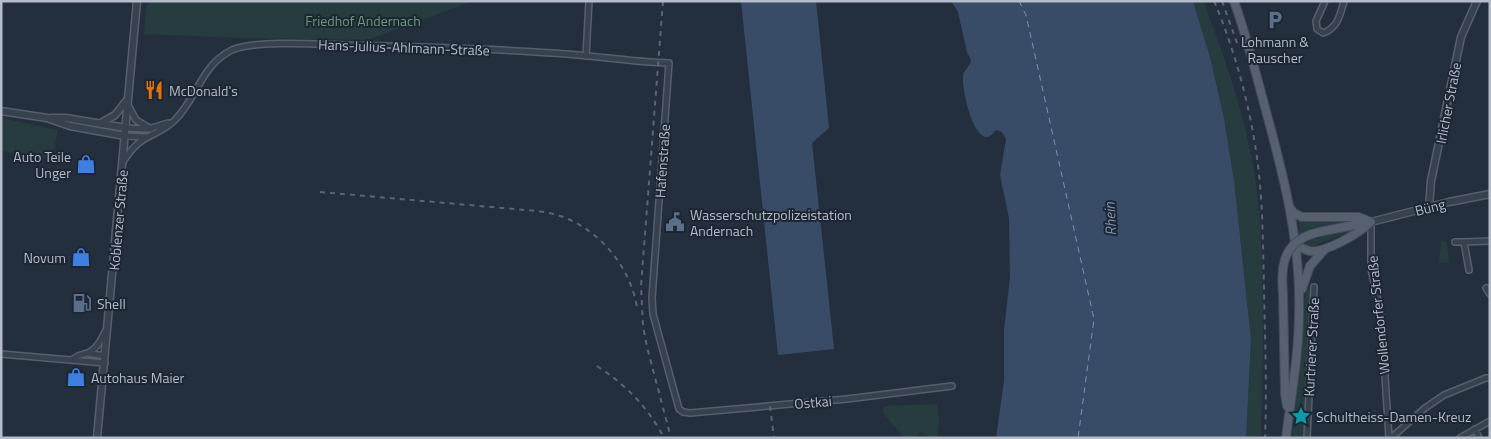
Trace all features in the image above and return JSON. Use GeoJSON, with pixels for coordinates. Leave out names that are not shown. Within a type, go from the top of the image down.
{"type":"FeatureCollection","features":[{"type":"Feature","properties":{"kind":"main road"},"geometry":{"type":"LineString","coordinates":[[1234,1],[1257,76],[1289,205],[1296,243],[1299,330],[1286,438]]}},
{"type":"Feature","properties":{"kind":"main road"},"geometry":{"type":"LineString","coordinates":[[1289,205],[1294,213],[1302,217],[1359,217],[1371,222]]}},
{"type":"Feature","properties":{"kind":"main road"},"geometry":{"type":"LineString","coordinates":[[1288,414],[1284,394],[1283,293],[1283,266],[1287,252],[1302,238],[1319,232],[1371,222]]}},
{"type":"Feature","properties":{"kind":"main road"},"geometry":{"type":"LineString","coordinates":[[1296,243],[1306,250],[1314,251],[1325,248],[1362,230],[1371,222]]}},
{"type":"Feature","properties":{"kind":"main road"},"geometry":{"type":"LineString","coordinates":[[1299,299],[1310,266],[1325,248]]}},
{"type":"Feature","properties":{"kind":"street","name":"Koblenzer Straße"},"geometry":{"type":"LineString","coordinates":[[97,438],[137,1]]}},
{"type":"Feature","properties":{"kind":"street"},"geometry":{"type":"LineString","coordinates":[[586,56],[588,1]]}},
{"type":"Feature","properties":{"kind":"street"},"geometry":{"type":"LineString","coordinates":[[1325,1],[1316,21],[1317,28],[1322,33],[1330,30],[1338,21],[1344,1]]}},
{"type":"Feature","properties":{"kind":"street","name":"Irlicher Straße"},"geometry":{"type":"LineString","coordinates":[[1429,206],[1431,181],[1461,37],[1477,1]]}},
{"type":"Feature","properties":{"kind":"street","name":"Hans-Julius-Ahlmann-Straße"},"geometry":{"type":"LineString","coordinates":[[123,162],[133,148],[147,137],[160,132],[180,114],[211,66],[226,54],[243,46],[322,44],[471,48],[573,54],[669,63]]}},
{"type":"Feature","properties":{"kind":"street","name":"Hafenstraße"},"geometry":{"type":"LineString","coordinates":[[669,63],[652,298],[653,314],[677,405]]}},
{"type":"Feature","properties":{"kind":"street"},"geometry":{"type":"LineString","coordinates":[[101,123],[115,115],[128,101],[136,120],[152,129]]}},
{"type":"Feature","properties":{"kind":"street"},"geometry":{"type":"LineString","coordinates":[[1,111],[48,118],[66,118],[140,130],[152,129],[173,121]]}},
{"type":"Feature","properties":{"kind":"street"},"geometry":{"type":"LineString","coordinates":[[48,118],[70,126],[125,136],[147,137]]}},
{"type":"Feature","properties":{"kind":"street","name":"Büng"},"geometry":{"type":"LineString","coordinates":[[1371,222],[1429,206],[1490,194]]}},
{"type":"Feature","properties":{"kind":"street","name":"Wollendorfer Straße"},"geometry":{"type":"LineString","coordinates":[[1371,222],[1371,269],[1381,315],[1390,438]]}},
{"type":"Feature","properties":{"kind":"street"},"geometry":{"type":"LineString","coordinates":[[1455,242],[1490,241]]}},
{"type":"Feature","properties":{"kind":"street"},"geometry":{"type":"LineString","coordinates":[[1464,242],[1469,270]]}},
{"type":"Feature","properties":{"kind":"street","name":"Kurtrierer Straße"},"geometry":{"type":"LineString","coordinates":[[1307,438],[1314,287]]}},
{"type":"Feature","properties":{"kind":"street"},"geometry":{"type":"LineString","coordinates":[[1486,288],[1490,294]]}},
{"type":"Feature","properties":{"kind":"street"},"geometry":{"type":"LineString","coordinates":[[87,353],[96,347],[108,327]]}},
{"type":"Feature","properties":{"kind":"street"},"geometry":{"type":"LineString","coordinates":[[72,359],[80,353],[87,353],[105,360]]}},
{"type":"Feature","properties":{"kind":"street"},"geometry":{"type":"LineString","coordinates":[[1,354],[105,360]]}},
{"type":"Feature","properties":{"kind":"street"},"geometry":{"type":"LineString","coordinates":[[1390,438],[1425,408],[1444,395],[1490,378]]}},
{"type":"Feature","properties":{"kind":"street","name":"Ostkai"},"geometry":{"type":"LineString","coordinates":[[677,405],[683,412],[690,413],[952,386]]}},
{"type":"Feature","properties":{"kind":"street"},"geometry":{"type":"LineString","coordinates":[[1460,438],[1490,421]]}},
{"type":"Feature","properties":{"kind":"street"},"geometry":{"type":"LineString","coordinates":[[1475,429],[1480,438]]}},
{"type":"Feature","properties":{"kind":"green space","name":"Friedhof Andernach"},"geometry":{"type":"Polygon","coordinates":[[[152,1],[473,1],[368,40],[144,34],[146,6],[152,1]]]}},
{"type":"Feature","properties":{"kind":"green space"},"geometry":{"type":"Polygon","coordinates":[[[1193,1],[1203,1],[1231,78],[1246,130],[1256,183],[1261,238],[1263,295],[1261,438],[1246,438],[1251,340],[1234,180],[1224,118],[1210,57],[1193,1]]]}},
{"type":"Feature","properties":{"kind":"green space"},"geometry":{"type":"Polygon","coordinates":[[[1,118],[58,130],[52,159],[1,151],[1,118]]]}},
{"type":"Feature","properties":{"kind":"green space"},"geometry":{"type":"Polygon","coordinates":[[[1298,219],[1332,221],[1358,219],[1359,221],[1300,234],[1298,219]]]}},
{"type":"Feature","properties":{"kind":"green space"},"geometry":{"type":"Polygon","coordinates":[[[1361,226],[1313,246],[1303,245],[1309,240],[1361,226]]]}},
{"type":"Feature","properties":{"kind":"green space"},"geometry":{"type":"Polygon","coordinates":[[[1441,240],[1447,242],[1449,262],[1439,263],[1441,240]]]}},
{"type":"Feature","properties":{"kind":"green space"},"geometry":{"type":"Polygon","coordinates":[[[1306,289],[1312,291],[1305,438],[1292,438],[1306,289]]]}},
{"type":"Feature","properties":{"kind":"green space"},"geometry":{"type":"Polygon","coordinates":[[[937,404],[939,422],[937,438],[931,438],[920,432],[915,438],[904,438],[883,413],[884,406],[937,404]]]}},
{"type":"Feature","properties":{"kind":"water"},"geometry":{"type":"Polygon","coordinates":[[[741,1],[816,1],[829,128],[812,143],[834,349],[778,355],[741,1]]]}},
{"type":"Feature","properties":{"kind":"water","name":"Rhein"},"geometry":{"type":"Polygon","coordinates":[[[951,1],[1193,1],[1210,57],[1224,118],[1234,180],[1251,340],[1246,438],[996,438],[1004,381],[1004,330],[1010,278],[1009,218],[1000,175],[1006,139],[1002,132],[996,130],[988,137],[982,135],[969,112],[963,75],[971,60],[967,52],[958,12],[951,1]]]}},
{"type":"Feature","properties":{"kind":"ferry route"},"geometry":{"type":"LineString","coordinates":[[1019,1],[1026,15],[1094,319],[1078,438]]}},
{"type":"Feature","properties":{"kind":"railway"},"geometry":{"type":"LineString","coordinates":[[663,1],[641,286],[643,326],[647,347],[671,438]]}},
{"type":"Feature","properties":{"kind":"railway"},"geometry":{"type":"LineString","coordinates":[[1214,1],[1242,82],[1258,165],[1263,243],[1266,383],[1265,438]]}},
{"type":"Feature","properties":{"kind":"railway"},"geometry":{"type":"LineString","coordinates":[[1222,1],[1237,43]]}},
{"type":"Feature","properties":{"kind":"railway"},"geometry":{"type":"LineString","coordinates":[[320,192],[537,211],[557,215],[586,229],[610,251],[628,278],[637,308]]}},
{"type":"Feature","properties":{"kind":"railway"},"geometry":{"type":"LineString","coordinates":[[597,366],[627,389],[651,416],[664,438]]}},
{"type":"Feature","properties":{"kind":"railway"},"geometry":{"type":"LineString","coordinates":[[770,406],[774,438]]}},
{"type":"Feature","properties":{"kind":"place","name":"Lohmann & Rauscher"},"geometry":{"type":"Point","coordinates":[1275,20]}},
{"type":"Feature","properties":{"kind":"place","name":"McDonald's"},"geometry":{"type":"Point","coordinates":[154,90]}},
{"type":"Feature","properties":{"kind":"place","name":"Auto Teile Unger"},"geometry":{"type":"Point","coordinates":[86,164]}},
{"type":"Feature","properties":{"kind":"place","name":"Wasserschutzpolizeistation Andernach"},"geometry":{"type":"Point","coordinates":[675,222]}},
{"type":"Feature","properties":{"kind":"place","name":"Novum"},"geometry":{"type":"Point","coordinates":[81,257]}},
{"type":"Feature","properties":{"kind":"place","name":"Shell"},"geometry":{"type":"Point","coordinates":[82,303]}},
{"type":"Feature","properties":{"kind":"place","name":"Autohaus Maier"},"geometry":{"type":"Point","coordinates":[76,377]}},
{"type":"Feature","properties":{"kind":"place","name":"Schultheiss-Damen-Kreuz"},"geometry":{"type":"Point","coordinates":[1301,416]}}]}
